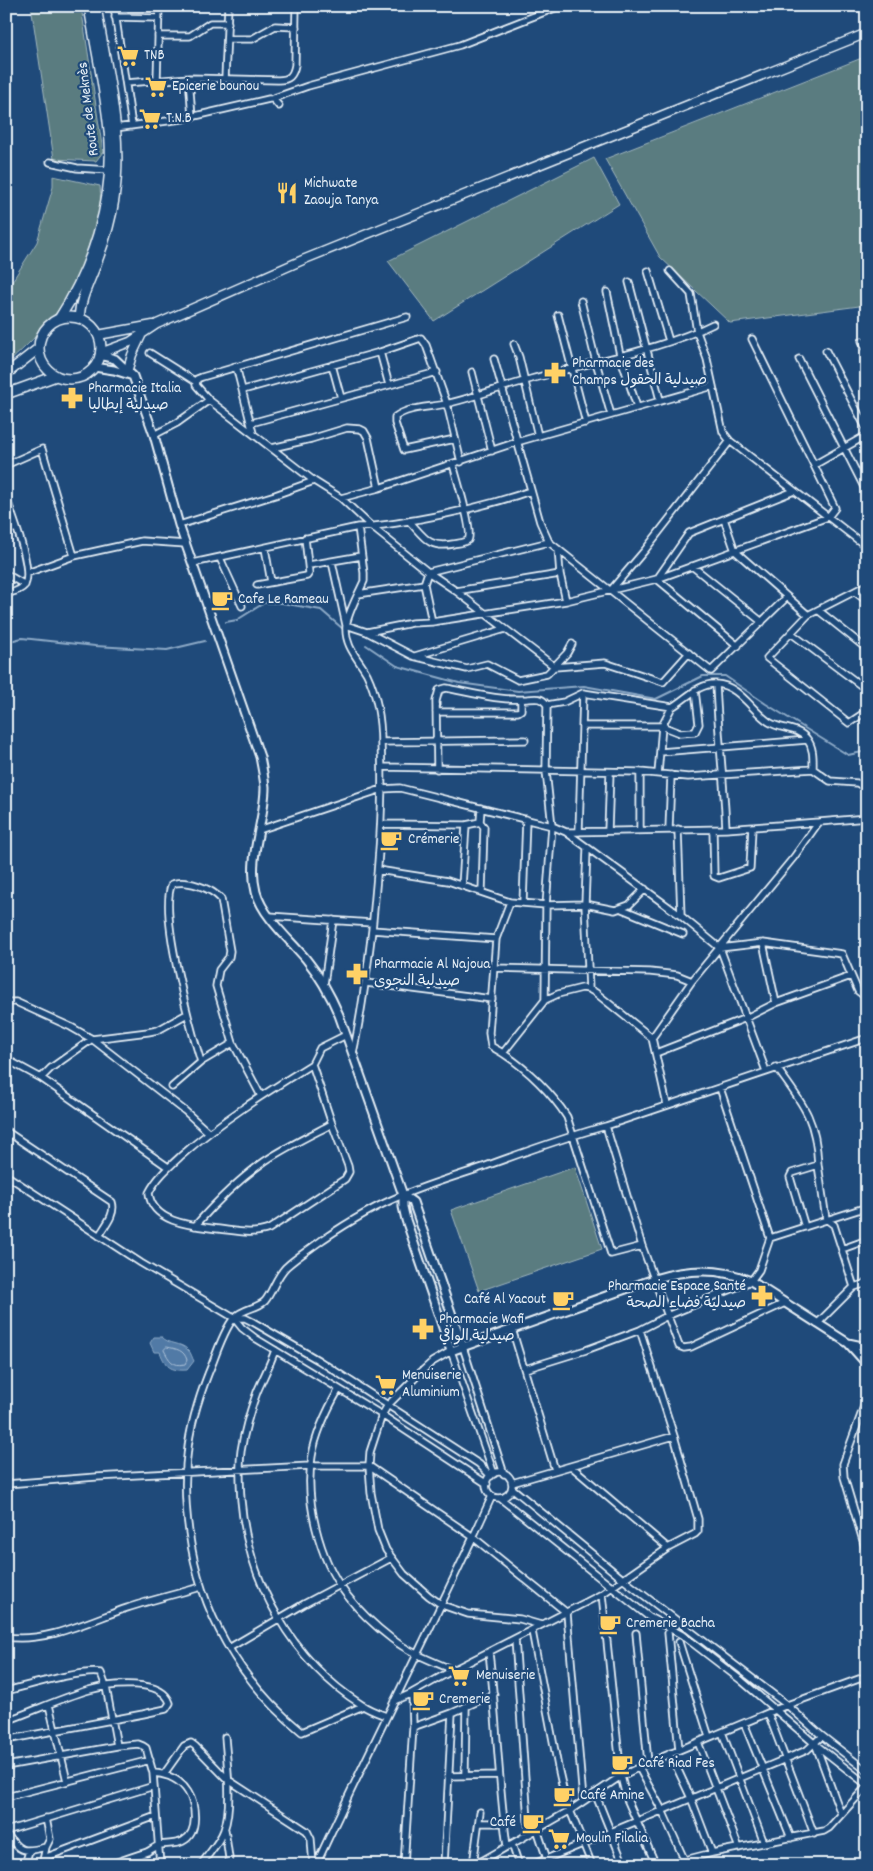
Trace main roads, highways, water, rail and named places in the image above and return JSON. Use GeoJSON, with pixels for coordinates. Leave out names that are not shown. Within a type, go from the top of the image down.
{"type":"FeatureCollection","features":[{"type":"Feature","properties":{"kind":"main road","name":"Route de Meknès"},"geometry":{"type":"LineString","coordinates":[[59,319],[79,282],[95,242],[104,209],[109,170],[108,127],[89,6]]}},
{"type":"Feature","properties":{"kind":"main road","name":"Route de Meknès"},"geometry":{"type":"LineString","coordinates":[[79,318],[82,297],[96,264],[110,222],[117,153],[108,71],[96,6]]}},
{"type":"Feature","properties":{"kind":"main road"},"geometry":{"type":"LineString","coordinates":[[100,354],[130,342],[157,324],[354,239],[867,33]]}},
{"type":"Feature","properties":{"kind":"main road"},"geometry":{"type":"LineString","coordinates":[[79,318],[92,326],[98,334],[100,354],[94,367],[79,378],[56,376],[46,367],[41,358],[40,341],[45,330],[59,319],[79,318]]}},
{"type":"Feature","properties":{"kind":"main road"},"geometry":{"type":"LineString","coordinates":[[98,334],[157,324]]}},
{"type":"Feature","properties":{"kind":"main road"},"geometry":{"type":"LineString","coordinates":[[131,372],[132,355],[142,334]]}},
{"type":"Feature","properties":{"kind":"main road"},"geometry":{"type":"LineString","coordinates":[[6,374],[39,348]]}},
{"type":"Feature","properties":{"kind":"main road"},"geometry":{"type":"LineString","coordinates":[[6,394],[56,376]]}},
{"type":"Feature","properties":{"kind":"water"},"geometry":{"type":"Polygon","coordinates":[[[154,1337],[162,1337],[165,1340],[185,1347],[189,1351],[194,1361],[187,1370],[176,1370],[169,1367],[160,1352],[154,1352],[150,1343],[154,1337]]]}},
{"type":"Feature","properties":{"kind":"waterway"},"geometry":{"type":"LineString","coordinates":[[226,622],[237,620],[264,603],[282,603],[321,610],[343,629]]}},
{"type":"Feature","properties":{"kind":"waterway"},"geometry":{"type":"LineString","coordinates":[[6,642],[22,638],[95,646],[167,650],[205,641]]}},
{"type":"Feature","properties":{"kind":"waterway"},"geometry":{"type":"LineString","coordinates":[[366,645],[397,666],[459,683],[518,691],[584,686],[656,699],[703,676],[725,676],[848,755],[867,751]]}},
{"type":"Feature","properties":{"kind":"place","name":"TNB"},"geometry":{"type":"Point","coordinates":[128,56]}},
{"type":"Feature","properties":{"kind":"place","name":"Epicerie bounou"},"geometry":{"type":"Point","coordinates":[156,87]}},
{"type":"Feature","properties":{"kind":"place","name":"T.N.B"},"geometry":{"type":"Point","coordinates":[150,119]}},
{"type":"Feature","properties":{"kind":"place","name":"Michwate Zaouja Tanya"},"geometry":{"type":"Point","coordinates":[287,193]}},
{"type":"Feature","properties":{"kind":"place","name":"Pharmacie des Champs صيدلية الحقول"},"geometry":{"type":"Point","coordinates":[555,373]}},
{"type":"Feature","properties":{"kind":"place","name":"Pharmacie Italia صيدلية إيطاليا"},"geometry":{"type":"Point","coordinates":[72,398]}},
{"type":"Feature","properties":{"kind":"place","name":"Cafe Le Rameau"},"geometry":{"type":"Point","coordinates":[222,600]}},
{"type":"Feature","properties":{"kind":"place","name":"Crémerie"},"geometry":{"type":"Point","coordinates":[391,840]}},
{"type":"Feature","properties":{"kind":"place","name":"Pharmacie Al Najoua صيدلية النجوى"},"geometry":{"type":"Point","coordinates":[357,974]}},
{"type":"Feature","properties":{"kind":"place","name":"Pharmacie Espace Santé صيدلية فضاء الصحة"},"geometry":{"type":"Point","coordinates":[762,1296]}},
{"type":"Feature","properties":{"kind":"place","name":"Café Al Yacout"},"geometry":{"type":"Point","coordinates":[563,1300]}},
{"type":"Feature","properties":{"kind":"place","name":"Pharmacie Wafi صيدلية الوافي"},"geometry":{"type":"Point","coordinates":[423,1329]}},
{"type":"Feature","properties":{"kind":"place","name":"Menuiserie Aluminium"},"geometry":{"type":"Point","coordinates":[386,1385]}},
{"type":"Feature","properties":{"kind":"place","name":"Cremerie Bacha"},"geometry":{"type":"Point","coordinates":[610,1624]}},
{"type":"Feature","properties":{"kind":"place","name":"Menuiserie"},"geometry":{"type":"Point","coordinates":[459,1676]}},
{"type":"Feature","properties":{"kind":"place","name":"Cremerie"},"geometry":{"type":"Point","coordinates":[423,1700]}},
{"type":"Feature","properties":{"kind":"place","name":"Café Riad Fes"},"geometry":{"type":"Point","coordinates":[622,1764]}},
{"type":"Feature","properties":{"kind":"place","name":"Café Amine"},"geometry":{"type":"Point","coordinates":[564,1796]}},
{"type":"Feature","properties":{"kind":"place","name":"Café"},"geometry":{"type":"Point","coordinates":[533,1823]}},
{"type":"Feature","properties":{"kind":"place","name":"Moulin Filalia"},"geometry":{"type":"Point","coordinates":[559,1839]}}]}
